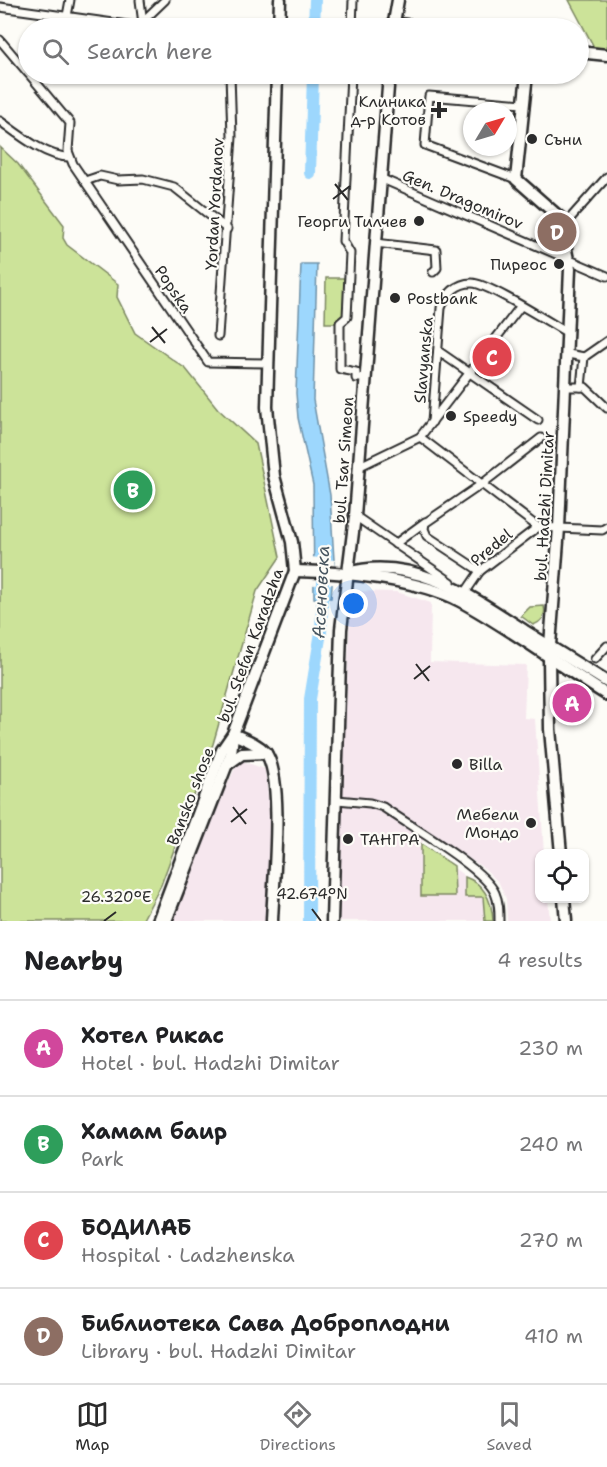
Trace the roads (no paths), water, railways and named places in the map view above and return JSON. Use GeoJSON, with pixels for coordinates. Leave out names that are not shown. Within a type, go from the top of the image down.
{"type":"FeatureCollection","features":[{"type":"Feature","properties":{"kind":"main road"},"geometry":{"type":"LineString","coordinates":[[279,18],[280,0]]}},
{"type":"Feature","properties":{"kind":"main road"},"geometry":{"type":"LineString","coordinates":[[395,18],[398,0]]}},
{"type":"Feature","properties":{"kind":"main road"},"geometry":{"type":"LineString","coordinates":[[589,53],[607,55]]}},
{"type":"Feature","properties":{"kind":"main road","name":"bul. Stefan Karadzha"},"geometry":{"type":"LineString","coordinates":[[266,753],[258,746],[233,734],[295,571],[292,542],[274,476],[269,442],[268,363],[277,84]]}},
{"type":"Feature","properties":{"kind":"main road","name":"bul. Tsar Simeon"},"geometry":{"type":"LineString","coordinates":[[332,921],[342,629],[355,516],[363,378],[388,84]]}},
{"type":"Feature","properties":{"kind":"main road"},"geometry":{"type":"LineString","coordinates":[[526,84],[516,179],[566,223]]}},
{"type":"Feature","properties":{"kind":"main road","name":"bul. Hadzhi Dimitar"},"geometry":{"type":"LineString","coordinates":[[561,849],[548,696],[568,354],[570,269],[566,223]]}},
{"type":"Feature","properties":{"kind":"main road"},"geometry":{"type":"LineString","coordinates":[[347,573],[365,568],[409,572],[432,578],[465,592],[607,682]]}},
{"type":"Feature","properties":{"kind":"main road"},"geometry":{"type":"LineString","coordinates":[[295,571],[347,573],[408,583],[459,601],[607,695]]}},
{"type":"Feature","properties":{"kind":"main road"},"geometry":{"type":"LineString","coordinates":[[528,632],[543,630],[553,617]]}},
{"type":"Feature","properties":{"kind":"main road"},"geometry":{"type":"LineString","coordinates":[[548,696],[559,676],[574,674]]}},
{"type":"Feature","properties":{"kind":"main road","name":"Bansko shose"},"geometry":{"type":"LineString","coordinates":[[158,921],[233,734]]}},
{"type":"Feature","properties":{"kind":"main road","name":"Bansko shose"},"geometry":{"type":"LineString","coordinates":[[166,921],[226,766],[226,752]]}},
{"type":"Feature","properties":{"kind":"main road"},"geometry":{"type":"LineString","coordinates":[[226,766],[242,754],[266,753],[272,764],[276,789],[272,921]]}},
{"type":"Feature","properties":{"kind":"main road"},"geometry":{"type":"LineString","coordinates":[[564,903],[566,921]]}},
{"type":"Feature","properties":{"kind":"street"},"geometry":{"type":"LineString","coordinates":[[67,16],[70,0]]}},
{"type":"Feature","properties":{"kind":"street"},"geometry":{"type":"LineString","coordinates":[[140,0],[144,18]]}},
{"type":"Feature","properties":{"kind":"street"},"geometry":{"type":"LineString","coordinates":[[151,18],[165,0]]}},
{"type":"Feature","properties":{"kind":"street"},"geometry":{"type":"LineString","coordinates":[[352,18],[353,0]]}},
{"type":"Feature","properties":{"kind":"street"},"geometry":{"type":"LineString","coordinates":[[0,7],[84,18]]}},
{"type":"Feature","properties":{"kind":"street"},"geometry":{"type":"LineString","coordinates":[[0,40],[18,60]]}},
{"type":"Feature","properties":{"kind":"street"},"geometry":{"type":"LineString","coordinates":[[38,84],[70,123],[69,157],[85,182],[100,176],[118,180],[144,179],[174,187],[227,229]]}},
{"type":"Feature","properties":{"kind":"street","name":"Yordan Yordanov"},"geometry":{"type":"LineString","coordinates":[[218,336],[232,137],[230,84]]}},
{"type":"Feature","properties":{"kind":"street"},"geometry":{"type":"LineString","coordinates":[[351,84],[343,241],[350,253],[347,317],[340,323],[340,369],[356,372],[356,378],[363,378]]}},
{"type":"Feature","properties":{"kind":"street"},"geometry":{"type":"LineString","coordinates":[[516,179],[425,145],[429,96],[524,104]]}},
{"type":"Feature","properties":{"kind":"street"},"geometry":{"type":"LineString","coordinates":[[0,122],[38,146],[59,156],[69,157]]}},
{"type":"Feature","properties":{"kind":"street"},"geometry":{"type":"LineString","coordinates":[[566,223],[607,177]]}},
{"type":"Feature","properties":{"kind":"street","name":"Gen. Dragomirov"},"geometry":{"type":"LineString","coordinates":[[380,178],[607,276]]}},
{"type":"Feature","properties":{"kind":"street","name":"Popska"},"geometry":{"type":"LineString","coordinates":[[85,182],[208,362],[268,363]]}},
{"type":"Feature","properties":{"kind":"street"},"geometry":{"type":"LineString","coordinates":[[375,243],[436,250],[437,268],[432,272]]}},
{"type":"Feature","properties":{"kind":"street","name":"Slavyanska"},"geometry":{"type":"LineString","coordinates":[[432,422],[441,308],[445,298],[459,286],[477,284],[568,333]]}},
{"type":"Feature","properties":{"kind":"street"},"geometry":{"type":"LineString","coordinates":[[358,467],[420,437],[520,307]]}},
{"type":"Feature","properties":{"kind":"street"},"geometry":{"type":"LineString","coordinates":[[568,354],[584,357],[607,341]]}},
{"type":"Feature","properties":{"kind":"street"},"geometry":{"type":"LineString","coordinates":[[438,351],[538,420]]}},
{"type":"Feature","properties":{"kind":"street"},"geometry":{"type":"LineString","coordinates":[[581,387],[584,357]]}},
{"type":"Feature","properties":{"kind":"street"},"geometry":{"type":"LineString","coordinates":[[566,387],[588,389],[607,408]]}},
{"type":"Feature","properties":{"kind":"street"},"geometry":{"type":"LineString","coordinates":[[420,437],[538,527],[605,531]]}},
{"type":"Feature","properties":{"kind":"street"},"geometry":{"type":"LineString","coordinates":[[395,544],[482,484],[541,438]]}},
{"type":"Feature","properties":{"kind":"street"},"geometry":{"type":"LineString","coordinates":[[355,516],[465,592]]}},
{"type":"Feature","properties":{"kind":"street"},"geometry":{"type":"LineString","coordinates":[[427,521],[424,528],[427,536],[480,571]]}},
{"type":"Feature","properties":{"kind":"street","name":"Predel"},"geometry":{"type":"LineString","coordinates":[[465,592],[480,571],[538,527]]}},
{"type":"Feature","properties":{"kind":"street"},"geometry":{"type":"LineString","coordinates":[[595,659],[607,646]]}},
{"type":"Feature","properties":{"kind":"street"},"geometry":{"type":"LineString","coordinates":[[337,800],[370,803],[383,807],[460,860],[495,891],[499,921]]}},
{"type":"Feature","properties":{"kind":"water"},"geometry":{"type":"Polygon","coordinates":[[[301,264],[317,264],[313,400],[330,495],[334,560],[331,598],[314,598],[313,485],[298,418],[296,393],[301,264]]]}},
{"type":"Feature","properties":{"kind":"waterway","name":"Асеновска"},"geometry":{"type":"LineString","coordinates":[[314,18],[315,0]]}},
{"type":"Feature","properties":{"kind":"waterway","name":"Асеновска"},"geometry":{"type":"LineString","coordinates":[[310,173],[313,84]]}},
{"type":"Feature","properties":{"kind":"waterway","name":"Асеновска"},"geometry":{"type":"LineString","coordinates":[[309,921],[310,699],[321,632],[323,582]]}},
{"type":"Feature","properties":{"kind":"place","name":"Клиника д-р Котов"},"geometry":{"type":"Point","coordinates":[439,110]}},
{"type":"Feature","properties":{"kind":"place","name":"Съни"},"geometry":{"type":"Point","coordinates":[532,139]}},
{"type":"Feature","properties":{"kind":"place","name":"Георги Тилчев"},"geometry":{"type":"Point","coordinates":[419,221]}},
{"type":"Feature","properties":{"kind":"place","name":"Библиотека Сава Доброплодни"},"geometry":{"type":"Point","coordinates":[557,232]}},
{"type":"Feature","properties":{"kind":"place","name":"Пиреос"},"geometry":{"type":"Point","coordinates":[559,264]}},
{"type":"Feature","properties":{"kind":"place","name":"Postbank"},"geometry":{"type":"Point","coordinates":[395,298]}},
{"type":"Feature","properties":{"kind":"place","name":"БОДИЛАБ"},"geometry":{"type":"Point","coordinates":[492,357]}},
{"type":"Feature","properties":{"kind":"place","name":"Speedy"},"geometry":{"type":"Point","coordinates":[451,416]}},
{"type":"Feature","properties":{"kind":"place","name":"Хамам баир"},"geometry":{"type":"Point","coordinates":[133,490]}},
{"type":"Feature","properties":{"kind":"place","name":"Хотел Рикас"},"geometry":{"type":"Point","coordinates":[572,703]}},
{"type":"Feature","properties":{"kind":"place","name":"Billa"},"geometry":{"type":"Point","coordinates":[457,764]}},
{"type":"Feature","properties":{"kind":"place","name":"Мебели Мондо"},"geometry":{"type":"Point","coordinates":[531,823]}},
{"type":"Feature","properties":{"kind":"place","name":"ТАНГРА"},"geometry":{"type":"Point","coordinates":[348,839]}}]}
